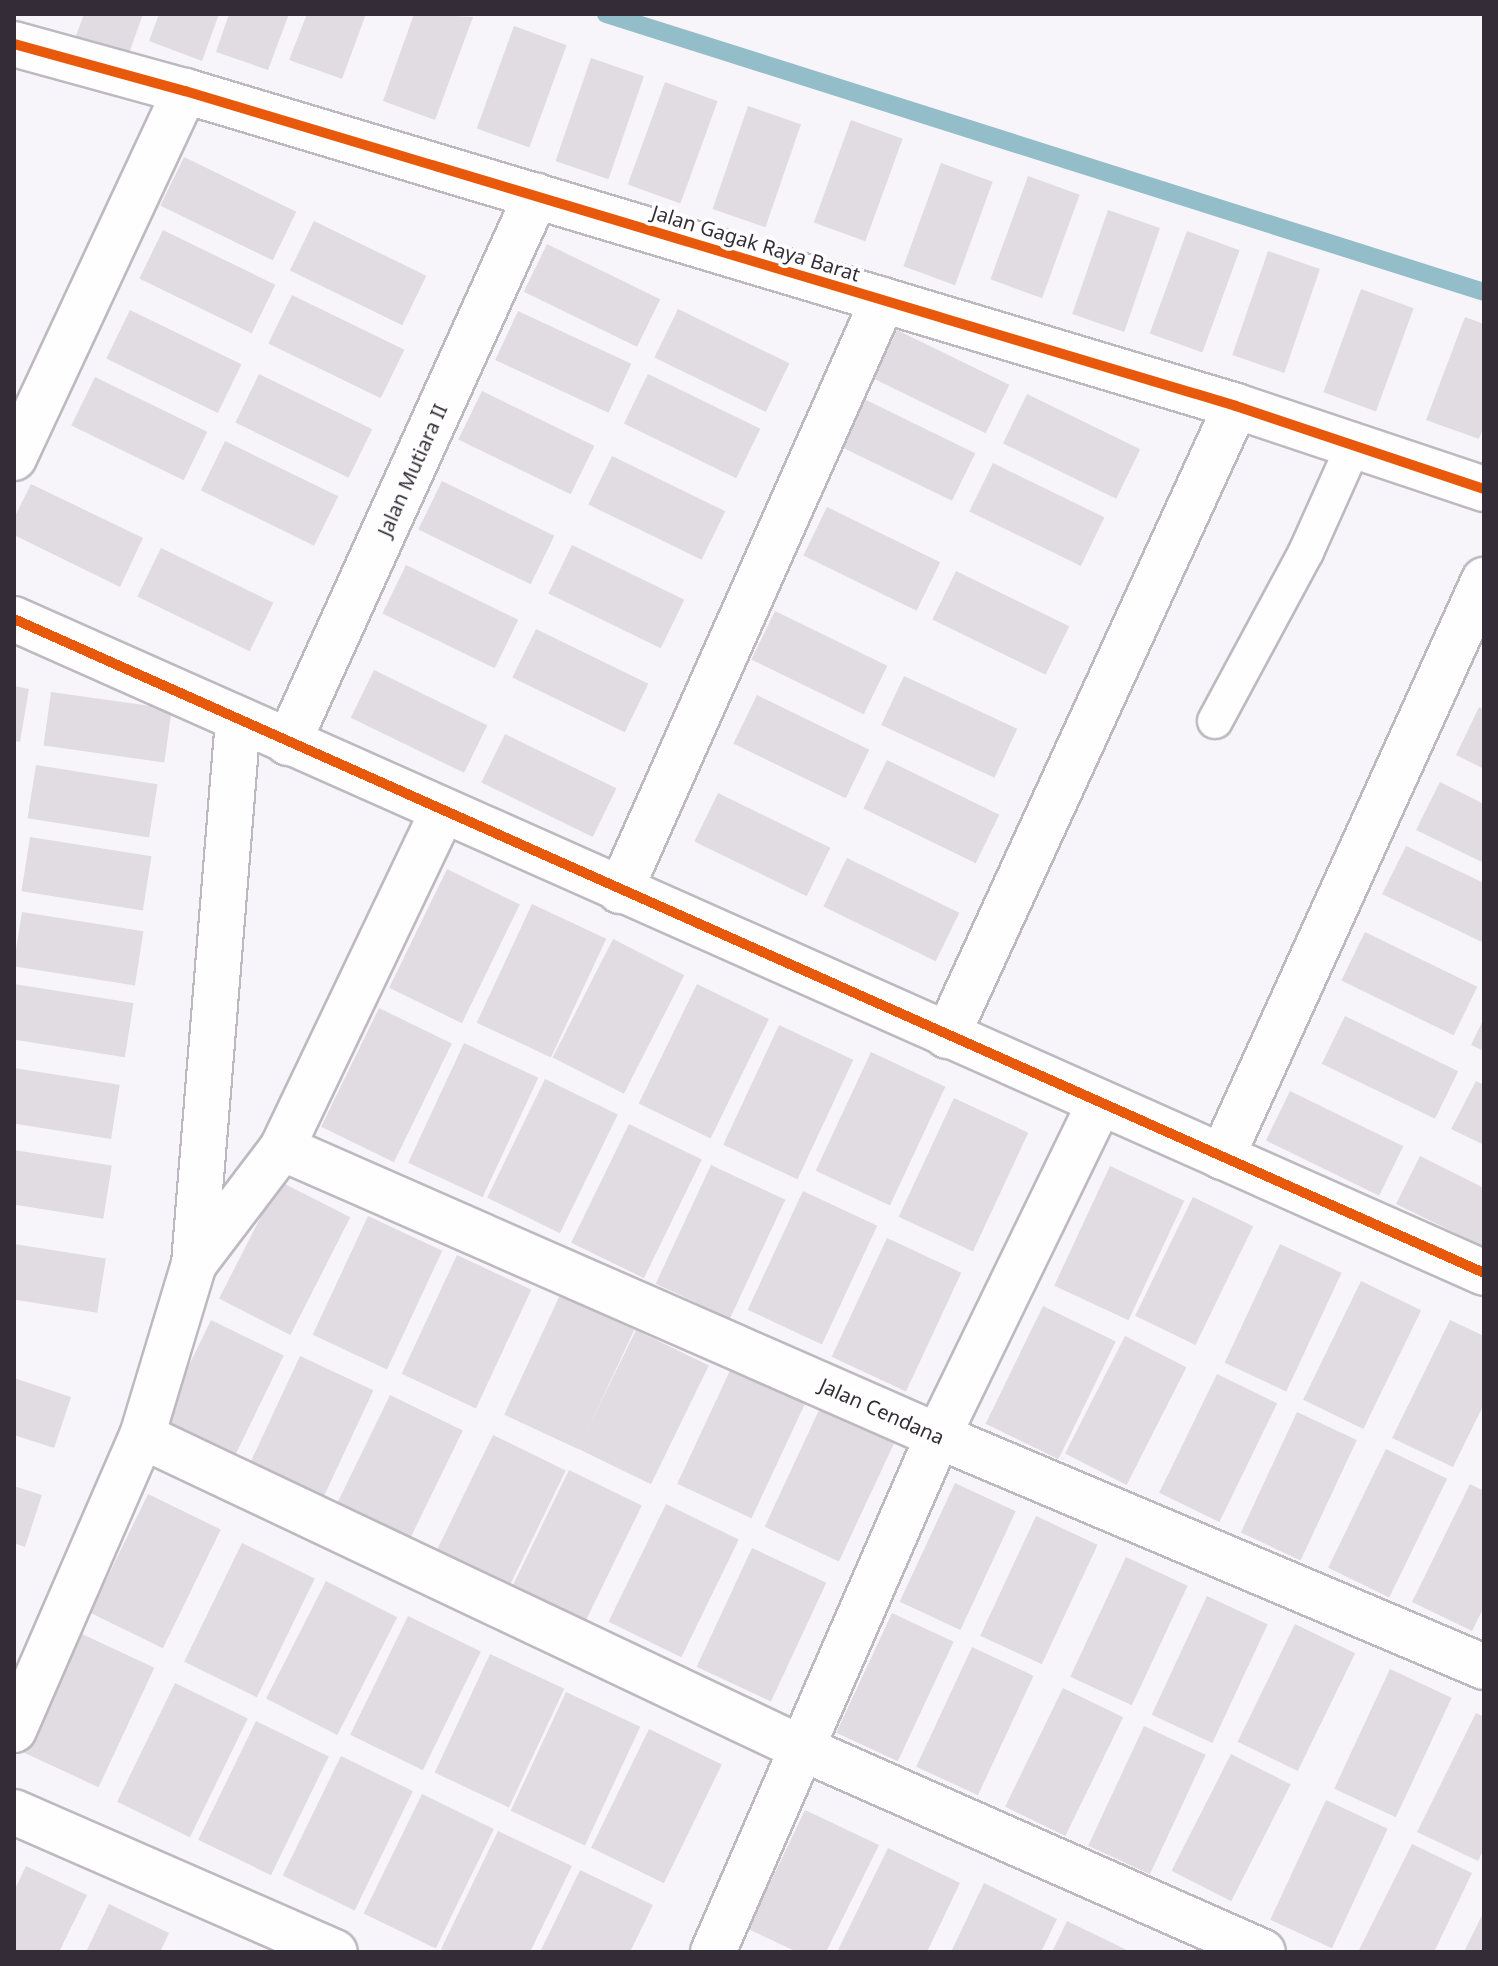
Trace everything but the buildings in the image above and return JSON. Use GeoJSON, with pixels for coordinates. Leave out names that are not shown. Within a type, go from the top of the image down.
{"type":"FeatureCollection","features":[{"type":"Feature","properties":{"kind":"street","name":"Jalan Gagak Raya Barat"},"geometry":{"type":"LineString","coordinates":[[14,44],[185,91],[1236,406],[1484,489]]}},
{"type":"Feature","properties":{"kind":"street"},"geometry":{"type":"LineString","coordinates":[[14,458],[185,91]]}},
{"type":"Feature","properties":{"kind":"street","name":"Jalan Mutiara II"},"geometry":{"type":"LineString","coordinates":[[288,743],[536,196]]}},
{"type":"Feature","properties":{"kind":"street"},"geometry":{"type":"LineString","coordinates":[[620,891],[883,300]]}},
{"type":"Feature","properties":{"kind":"street"},"geometry":{"type":"LineString","coordinates":[[947,1036],[1236,406]]}},
{"type":"Feature","properties":{"kind":"street"},"geometry":{"type":"LineString","coordinates":[[1222,1157],[1484,580]]}},
{"type":"Feature","properties":{"kind":"street"},"geometry":{"type":"LineString","coordinates":[[14,619],[1484,1273]]}},
{"type":"Feature","properties":{"kind":"street"},"geometry":{"type":"LineString","coordinates":[[14,1730],[142,1436],[194,1264],[238,721]]}},
{"type":"Feature","properties":{"kind":"street"},"geometry":{"type":"LineString","coordinates":[[194,1264],[282,1148],[442,812]]}},
{"type":"Feature","properties":{"kind":"street"},"geometry":{"type":"LineString","coordinates":[[713,1952],[799,1747],[938,1436],[1100,1103]]}},
{"type":"Feature","properties":{"kind":"street","name":"Jalan Cendana"},"geometry":{"type":"LineString","coordinates":[[282,1148],[938,1436],[1484,1667]]}},
{"type":"Feature","properties":{"kind":"street"},"geometry":{"type":"LineString","coordinates":[[142,1436],[799,1747],[1263,1952]]}},
{"type":"Feature","properties":{"kind":"street"},"geometry":{"type":"LineString","coordinates":[[14,1812],[335,1952]]}},
{"type":"Feature","properties":{"kind":"lane"},"geometry":{"type":"LineString","coordinates":[[1215,721],[1306,552],[1353,447]]}},
{"type":"Feature","properties":{"kind":"waterway"},"geometry":{"type":"LineString","coordinates":[[606,14],[1484,292]]}},
{"type":"Feature","properties":{"kind":"cycle path"},"geometry":{"type":"LineString","coordinates":[[14,44],[185,91],[1236,406],[1484,489]]}},
{"type":"Feature","properties":{"kind":"cycle path"},"geometry":{"type":"LineString","coordinates":[[14,619],[1484,1273]]}}]}
